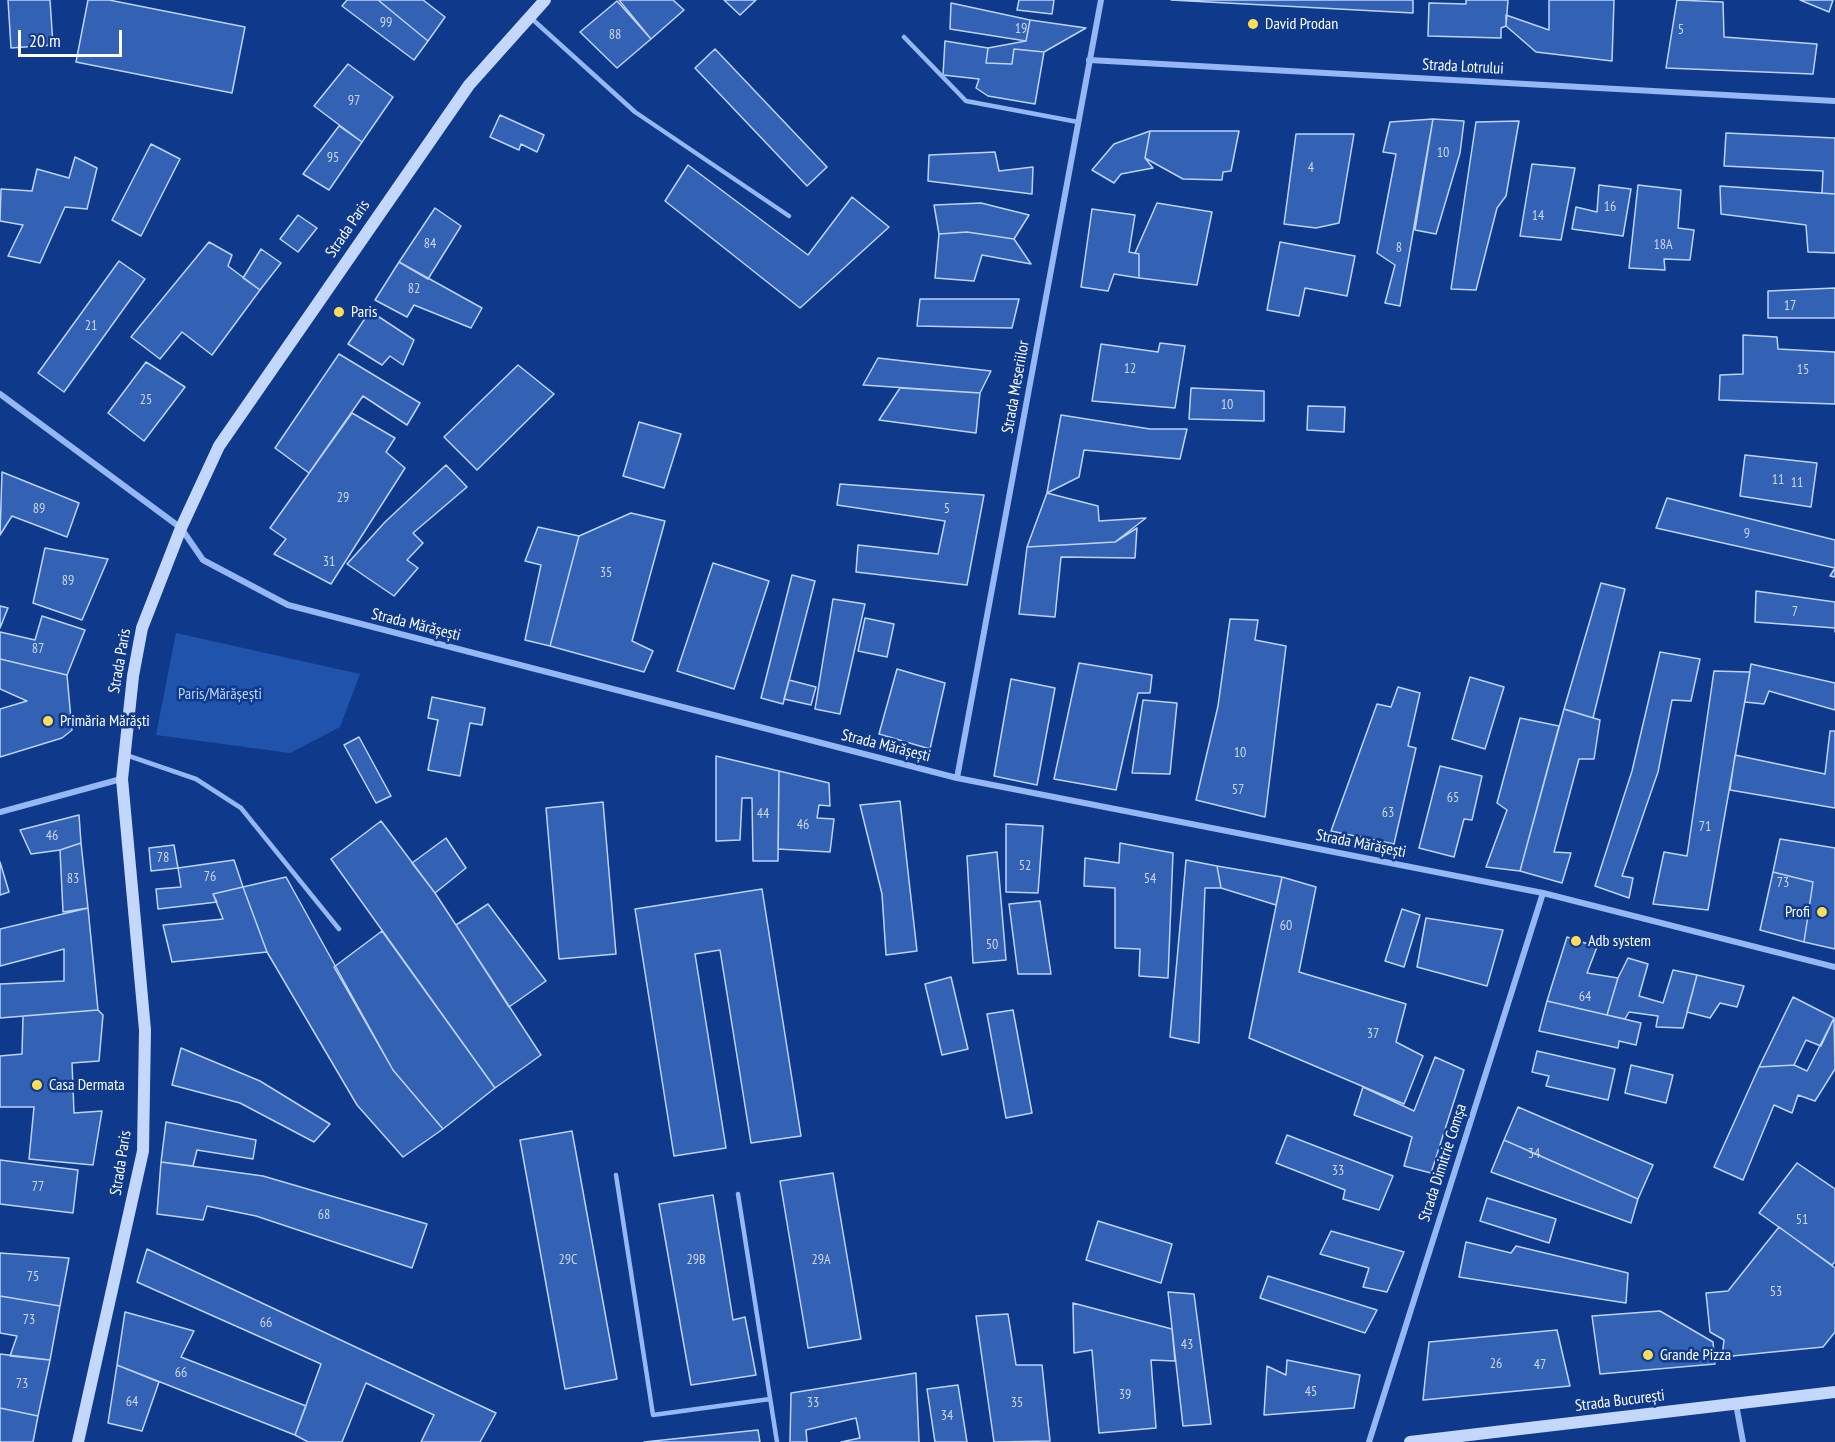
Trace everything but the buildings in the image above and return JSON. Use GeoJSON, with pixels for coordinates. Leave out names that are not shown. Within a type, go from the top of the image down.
{"type":"FeatureCollection","features":[{"type":"Feature","properties":{"kind":"street","name":"Strada Paris"},"geometry":{"type":"LineString","coordinates":[[78,1442],[143,1151],[145,1030],[122,779],[133,676],[142,628],[181,528],[219,446],[457,102],[545,0]]}},
{"type":"Feature","properties":{"kind":"street","name":"Strada Meseriilor"},"geometry":{"type":"LineString","coordinates":[[957,778],[1101,0]]}},
{"type":"Feature","properties":{"kind":"street","name":"Strada Lotrului"},"geometry":{"type":"LineString","coordinates":[[1089,60],[1835,101]]}},
{"type":"Feature","properties":{"kind":"street","name":"Strada Mărășești"},"geometry":{"type":"LineString","coordinates":[[0,394],[181,528],[203,560],[288,605],[957,778],[1543,893],[1835,967]]}},
{"type":"Feature","properties":{"kind":"street"},"geometry":{"type":"LineString","coordinates":[[0,812],[122,779]]}},
{"type":"Feature","properties":{"kind":"street","name":"Strada Dimitrie Comșa"},"geometry":{"type":"LineString","coordinates":[[1369,1442],[1543,893]]}},
{"type":"Feature","properties":{"kind":"street","name":"Strada București"},"geometry":{"type":"LineString","coordinates":[[1410,1442],[1835,1392]]}},
{"type":"Feature","properties":{"kind":"street"},"geometry":{"type":"LineString","coordinates":[[1736,1404],[1743,1442]]}},
{"type":"Feature","properties":{"kind":"lane"},"geometry":{"type":"LineString","coordinates":[[529,16],[635,112],[789,216]]}},
{"type":"Feature","properties":{"kind":"lane"},"geometry":{"type":"LineString","coordinates":[[904,36],[966,101],[1078,122]]}},
{"type":"Feature","properties":{"kind":"lane"},"geometry":{"type":"LineString","coordinates":[[124,754],[196,779],[241,808],[339,929]]}},
{"type":"Feature","properties":{"kind":"lane"},"geometry":{"type":"LineString","coordinates":[[616,1175],[652,1415],[770,1399]]}},
{"type":"Feature","properties":{"kind":"lane"},"geometry":{"type":"LineString","coordinates":[[738,1194],[777,1442]]}},
{"type":"Feature","properties":{"kind":"green space","name":"Paris/Mărășești"},"geometry":{"type":"Polygon","coordinates":[[[176,633],[360,674],[340,727],[290,753],[156,735],[176,633]]]}},
{"type":"Feature","properties":{"kind":"place","name":"David Prodan"},"geometry":{"type":"Point","coordinates":[1253,24]}},
{"type":"Feature","properties":{"kind":"place","name":"Paris"},"geometry":{"type":"Point","coordinates":[339,312]}},
{"type":"Feature","properties":{"kind":"place","name":"Primăria Mărăști"},"geometry":{"type":"Point","coordinates":[48,721]}},
{"type":"Feature","properties":{"kind":"place","name":"Profi"},"geometry":{"type":"Point","coordinates":[1822,912]}},
{"type":"Feature","properties":{"kind":"place","name":"Adb system"},"geometry":{"type":"Point","coordinates":[1576,941]}},
{"type":"Feature","properties":{"kind":"place","name":"Casa Dermata"},"geometry":{"type":"Point","coordinates":[37,1085]}},
{"type":"Feature","properties":{"kind":"place","name":"Grande Pizza"},"geometry":{"type":"Point","coordinates":[1648,1355]}}]}
